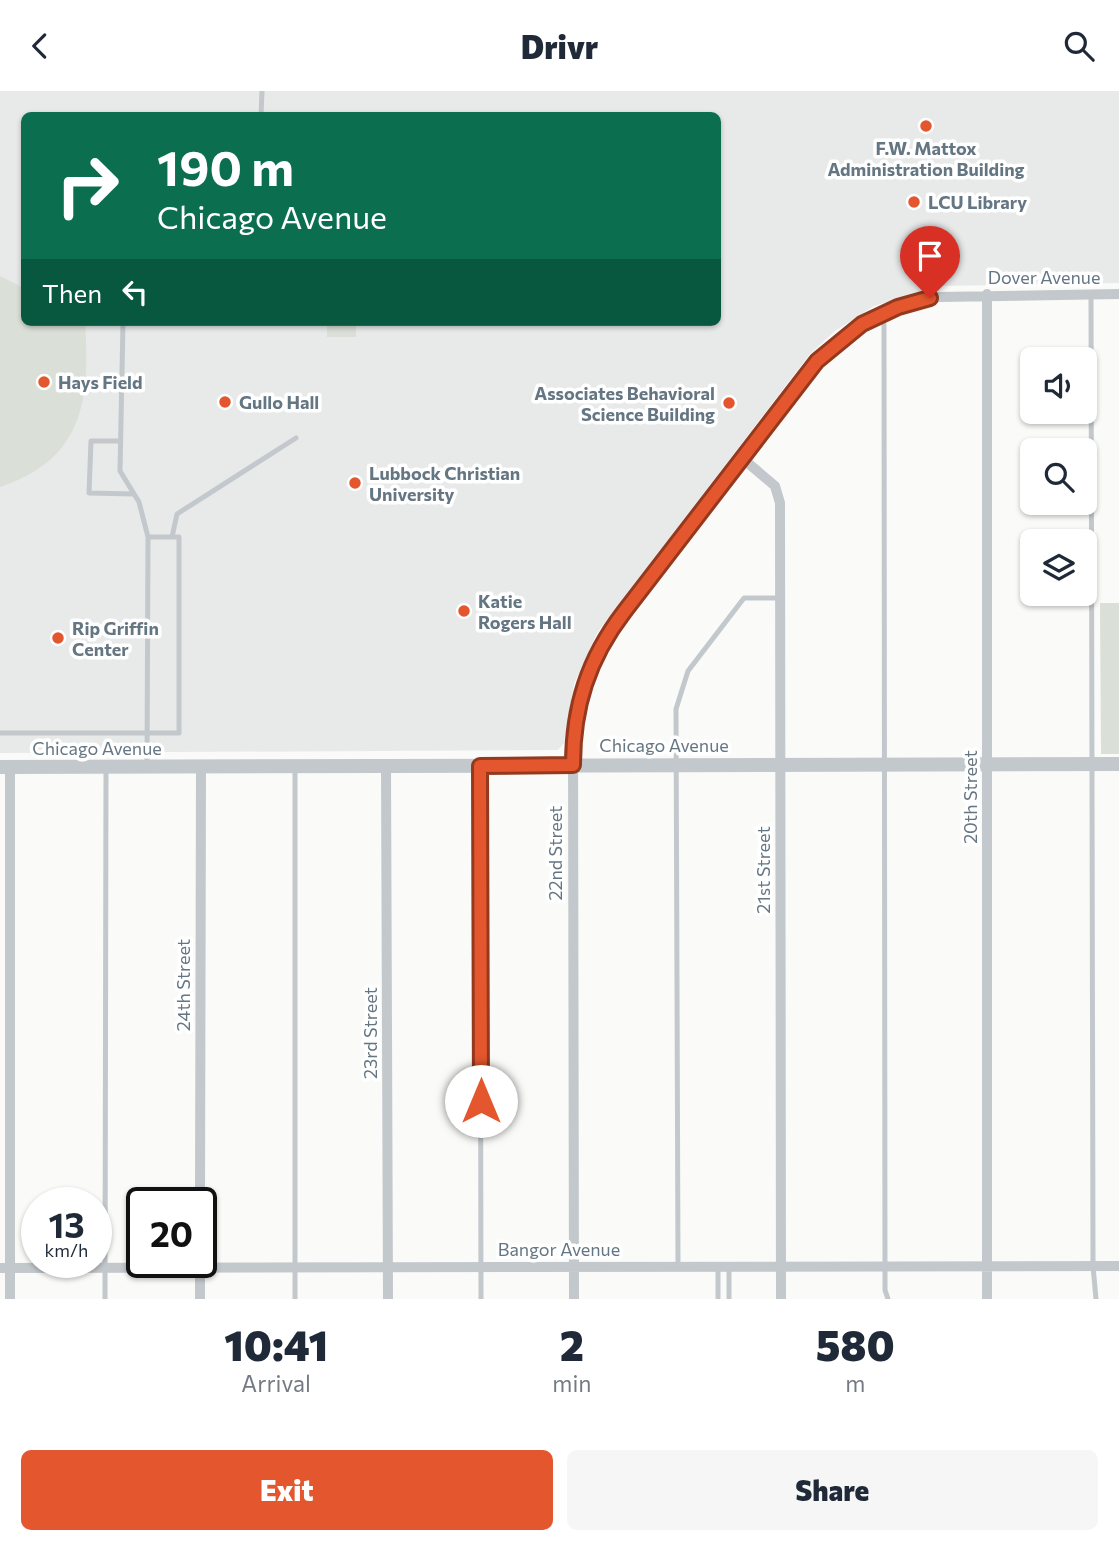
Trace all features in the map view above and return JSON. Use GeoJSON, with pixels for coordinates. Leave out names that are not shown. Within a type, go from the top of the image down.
{"type":"FeatureCollection","features":[{"type":"Feature","properties":{"kind":"street","name":"Dover Avenue"},"geometry":{"type":"LineString","coordinates":[[742,458],[817,361],[848,333],[880,314],[930,298],[987,294],[1119,294]]}},
{"type":"Feature","properties":{"kind":"street","name":"20th Street"},"geometry":{"type":"LineString","coordinates":[[987,294],[988,1299]]}},
{"type":"Feature","properties":{"kind":"street","name":"21st Street"},"geometry":{"type":"LineString","coordinates":[[742,458],[778,490],[781,598],[781,1299]]}},
{"type":"Feature","properties":{"kind":"street","name":"22nd Street"},"geometry":{"type":"LineString","coordinates":[[574,1299],[573,765],[577,708],[600,646],[742,458]]}},
{"type":"Feature","properties":{"kind":"street","name":"Chicago Avenue"},"geometry":{"type":"LineString","coordinates":[[5,767],[1119,764]]}},
{"type":"Feature","properties":{"kind":"street","name":"23rd Street"},"geometry":{"type":"LineString","coordinates":[[386,766],[388,1299]]}},
{"type":"Feature","properties":{"kind":"street"},"geometry":{"type":"LineString","coordinates":[[5,767],[5,1268],[10,1299]]}},
{"type":"Feature","properties":{"kind":"street","name":"24th Street"},"geometry":{"type":"LineString","coordinates":[[200,1187],[201,767]]}},
{"type":"Feature","properties":{"kind":"street","name":"Bangor Avenue"},"geometry":{"type":"LineString","coordinates":[[217,1265],[295,1267],[1119,1266]]}},
{"type":"Feature","properties":{"kind":"street"},"geometry":{"type":"LineString","coordinates":[[200,1278],[200,1299]]}},
{"type":"Feature","properties":{"kind":"lane"},"geometry":{"type":"LineString","coordinates":[[261,112],[262,91]]}},
{"type":"Feature","properties":{"kind":"lane"},"geometry":{"type":"LineString","coordinates":[[1091,294],[1093,1266],[1096,1299]]}},
{"type":"Feature","properties":{"kind":"lane"},"geometry":{"type":"LineString","coordinates":[[880,314],[884,325],[885,1266],[888,1299]]}},
{"type":"Feature","properties":{"kind":"lane"},"geometry":{"type":"LineString","coordinates":[[123,326],[120,471],[139,502],[148,537],[147,767]]}},
{"type":"Feature","properties":{"kind":"lane"},"geometry":{"type":"LineString","coordinates":[[172,537],[177,514],[296,438]]}},
{"type":"Feature","properties":{"kind":"lane"},"geometry":{"type":"LineString","coordinates":[[120,441],[91,441],[89,493],[134,493]]}},
{"type":"Feature","properties":{"kind":"lane"},"geometry":{"type":"LineString","coordinates":[[0,733],[179,733],[179,537],[148,537]]}},
{"type":"Feature","properties":{"kind":"lane"},"geometry":{"type":"LineString","coordinates":[[678,1266],[676,709],[688,671],[744,598],[781,598]]}},
{"type":"Feature","properties":{"kind":"lane"},"geometry":{"type":"LineString","coordinates":[[480,766],[481,1299]]}},
{"type":"Feature","properties":{"kind":"lane"},"geometry":{"type":"LineString","coordinates":[[105,1187],[106,767]]}},
{"type":"Feature","properties":{"kind":"lane"},"geometry":{"type":"LineString","coordinates":[[295,767],[295,1299]]}},
{"type":"Feature","properties":{"kind":"lane"},"geometry":{"type":"LineString","coordinates":[[718,1299],[724,1266]]}},
{"type":"Feature","properties":{"kind":"lane"},"geometry":{"type":"LineString","coordinates":[[724,1266],[729,1299]]}},
{"type":"Feature","properties":{"kind":"lane"},"geometry":{"type":"LineString","coordinates":[[105,1278],[106,1299]]}},
{"type":"Feature","properties":{"kind":"shaded area","name":"Lubbock Christian University"},"geometry":{"type":"Polygon","coordinates":[[[0,91],[1119,91],[1119,283],[938,286],[874,306],[835,331],[810,354],[597,633],[574,684],[564,743],[558,750],[0,753],[0,91]]]}},
{"type":"Feature","properties":{"kind":"shaded area","name":"Hays Field"},"geometry":{"type":"Polygon","coordinates":[[[0,276],[21,286],[21,326],[85,326],[86,377],[76,423],[65,443],[49,460],[28,475],[0,487],[0,276]]]}},
{"type":"Feature","properties":{"kind":"shaded area"},"geometry":{"type":"Polygon","coordinates":[[[327,326],[356,326],[356,337],[327,337],[327,326]]]}},
{"type":"Feature","properties":{"kind":"shaded area"},"geometry":{"type":"Polygon","coordinates":[[[1100,603],[1119,603],[1119,754],[1101,754],[1100,603]]]}},
{"type":"Feature","properties":{"kind":"place","name":"F.W. Mattox Administration Building"},"geometry":{"type":"Point","coordinates":[926,126]}},
{"type":"Feature","properties":{"kind":"place","name":"LCU Library"},"geometry":{"type":"Point","coordinates":[914,202]}},
{"type":"Feature","properties":{"kind":"place","name":"Hays Field"},"geometry":{"type":"Point","coordinates":[44,382]}},
{"type":"Feature","properties":{"kind":"place","name":"Gullo Hall"},"geometry":{"type":"Point","coordinates":[225,402]}},
{"type":"Feature","properties":{"kind":"place","name":"Associates Behavioral Science Building"},"geometry":{"type":"Point","coordinates":[729,403]}},
{"type":"Feature","properties":{"kind":"place","name":"Lubbock Christian University"},"geometry":{"type":"Point","coordinates":[355,483]}},
{"type":"Feature","properties":{"kind":"place","name":"Katie Rogers Hall"},"geometry":{"type":"Point","coordinates":[464,611]}},
{"type":"Feature","properties":{"kind":"place","name":"Rip Griffin Center"},"geometry":{"type":"Point","coordinates":[58,638]}},
{"type":"Feature","properties":{"kind":"route"},"geometry":{"type":"LineString","coordinates":[[481,1101],[480,766],[573,765],[574,722],[587,675],[600,646],[624,612],[817,361],[862,324],[898,307],[930,298]]}}]}
